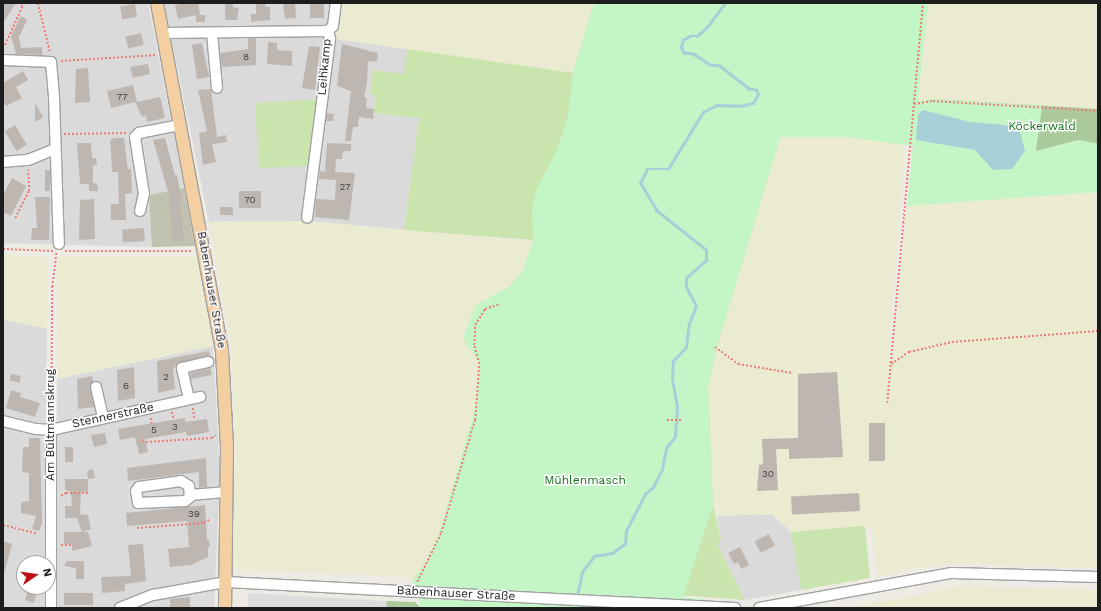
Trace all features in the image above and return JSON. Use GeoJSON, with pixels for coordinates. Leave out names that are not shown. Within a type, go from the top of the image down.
{"type":"FeatureCollection","features":[{"type":"Feature","properties":{"kind":"main road","name":"Babenhauser Straße"},"geometry":{"type":"LineString","coordinates":[[157,3],[205,251],[222,351],[227,492],[225,582]]}},
{"type":"Feature","properties":{"kind":"main road"},"geometry":{"type":"LineString","coordinates":[[224,608],[225,582]]}},
{"type":"Feature","properties":{"kind":"street"},"geometry":{"type":"LineString","coordinates":[[328,31],[333,26],[336,3]]}},
{"type":"Feature","properties":{"kind":"street","name":"Leihkamp"},"geometry":{"type":"LineString","coordinates":[[162,33],[328,31],[330,39],[307,218]]}},
{"type":"Feature","properties":{"kind":"street"},"geometry":{"type":"LineString","coordinates":[[212,33],[217,88]]}},
{"type":"Feature","properties":{"kind":"street"},"geometry":{"type":"LineString","coordinates":[[3,60],[51,62],[55,134],[57,247]]}},
{"type":"Feature","properties":{"kind":"street"},"geometry":{"type":"LineString","coordinates":[[140,211],[144,194],[135,137],[139,133],[175,126],[180,122]]}},
{"type":"Feature","properties":{"kind":"street"},"geometry":{"type":"LineString","coordinates":[[3,162],[28,160],[55,149]]}},
{"type":"Feature","properties":{"kind":"street"},"geometry":{"type":"LineString","coordinates":[[194,398],[182,368],[208,362]]}},
{"type":"Feature","properties":{"kind":"street"},"geometry":{"type":"LineString","coordinates":[[96,387],[103,418]]}},
{"type":"Feature","properties":{"kind":"street","name":"Stennerstraße"},"geometry":{"type":"LineString","coordinates":[[3,421],[36,429],[51,430],[194,398]]}},
{"type":"Feature","properties":{"kind":"street","name":"Am Bültmannskrug"},"geometry":{"type":"LineString","coordinates":[[51,430],[51,608]]}},
{"type":"Feature","properties":{"kind":"street"},"geometry":{"type":"LineString","coordinates":[[190,495],[189,486],[184,482],[143,485],[136,491],[138,504],[143,505],[185,501],[190,495],[227,492]]}},
{"type":"Feature","properties":{"kind":"street"},"geometry":{"type":"LineString","coordinates":[[759,608],[883,584],[952,573],[1098,577]]}},
{"type":"Feature","properties":{"kind":"street","name":"Babenhauser Straße"},"geometry":{"type":"LineString","coordinates":[[120,608],[153,595],[225,582],[735,608]]}},
{"type":"Feature","properties":{"kind":"path"},"geometry":{"type":"LineString","coordinates":[[5,45],[22,7],[22,3]]}},
{"type":"Feature","properties":{"kind":"path"},"geometry":{"type":"LineString","coordinates":[[38,3],[48,40],[51,62],[167,54]]}},
{"type":"Feature","properties":{"kind":"path"},"geometry":{"type":"LineString","coordinates":[[887,403],[923,3]]}},
{"type":"Feature","properties":{"kind":"path"},"geometry":{"type":"LineString","coordinates":[[914,104],[933,101],[1098,111]]}},
{"type":"Feature","properties":{"kind":"path"},"geometry":{"type":"LineString","coordinates":[[55,134],[132,133],[135,137]]}},
{"type":"Feature","properties":{"kind":"path"},"geometry":{"type":"LineString","coordinates":[[15,218],[29,191],[28,160]]}},
{"type":"Feature","properties":{"kind":"path"},"geometry":{"type":"LineString","coordinates":[[3,249],[32,250],[57,247],[205,251]]}},
{"type":"Feature","properties":{"kind":"path","name":"Am Bültmannskrug"},"geometry":{"type":"LineString","coordinates":[[51,430],[52,287],[57,247]]}},
{"type":"Feature","properties":{"kind":"path"},"geometry":{"type":"LineString","coordinates":[[414,592],[418,576],[430,557],[441,533],[475,420],[479,364],[474,345],[475,325],[485,309],[500,304]]}},
{"type":"Feature","properties":{"kind":"path"},"geometry":{"type":"LineString","coordinates":[[891,364],[909,352],[952,342],[1098,331]]}},
{"type":"Feature","properties":{"kind":"path"},"geometry":{"type":"LineString","coordinates":[[715,347],[738,364],[792,373]]}},
{"type":"Feature","properties":{"kind":"path"},"geometry":{"type":"LineString","coordinates":[[194,398],[195,420]]}},
{"type":"Feature","properties":{"kind":"path"},"geometry":{"type":"LineString","coordinates":[[667,420],[682,420]]}},
{"type":"Feature","properties":{"kind":"path"},"geometry":{"type":"LineString","coordinates":[[142,440],[146,442],[212,438],[216,435],[216,429]]}},
{"type":"Feature","properties":{"kind":"path"},"geometry":{"type":"LineString","coordinates":[[51,498],[66,493],[88,493]]}},
{"type":"Feature","properties":{"kind":"path"},"geometry":{"type":"LineString","coordinates":[[137,528],[204,523],[209,520]]}},
{"type":"Feature","properties":{"kind":"path"},"geometry":{"type":"LineString","coordinates":[[3,525],[36,533]]}},
{"type":"Feature","properties":{"kind":"shaded area"},"geometry":{"type":"Polygon","coordinates":[[[3,3],[148,3],[184,188],[149,195],[152,247],[3,243],[3,3]]]}},
{"type":"Feature","properties":{"kind":"shaded area"},"geometry":{"type":"Polygon","coordinates":[[[164,3],[333,3],[329,38],[407,49],[405,74],[370,94],[375,95],[374,113],[419,118],[404,230],[309,221],[209,222],[164,3]]]}},
{"type":"Feature","properties":{"kind":"shaded area"},"geometry":{"type":"Polygon","coordinates":[[[339,3],[594,3],[573,73],[334,39],[339,3]]]}},
{"type":"Feature","properties":{"kind":"shaded area"},"geometry":{"type":"Polygon","coordinates":[[[927,3],[1098,3],[1098,109],[933,99],[917,101],[927,3]]]}},
{"type":"Feature","properties":{"kind":"shaded area"},"geometry":{"type":"Polygon","coordinates":[[[780,137],[847,137],[905,143],[889,349],[893,359],[907,206],[1098,192],[1098,568],[964,564],[914,568],[877,577],[872,526],[791,532],[772,514],[717,516],[713,505],[708,387],[718,343],[780,137]]]}},
{"type":"Feature","properties":{"kind":"shaded area"},"geometry":{"type":"Polygon","coordinates":[[[184,188],[195,246],[152,247],[149,195],[184,188]]]}},
{"type":"Feature","properties":{"kind":"shaded area"},"geometry":{"type":"Polygon","coordinates":[[[309,221],[533,241],[523,270],[509,287],[476,305],[465,332],[464,340],[480,364],[476,405],[439,534],[429,557],[413,580],[398,576],[241,570],[233,566],[236,453],[231,348],[209,222],[309,221]]]}},
{"type":"Feature","properties":{"kind":"shaded area"},"geometry":{"type":"Polygon","coordinates":[[[3,255],[44,256],[47,259],[47,328],[3,320],[3,255]]]}},
{"type":"Feature","properties":{"kind":"shaded area"},"geometry":{"type":"Polygon","coordinates":[[[61,256],[197,256],[213,346],[57,379],[58,259],[61,256]]]}},
{"type":"Feature","properties":{"kind":"shaded area"},"geometry":{"type":"Polygon","coordinates":[[[3,320],[47,328],[46,422],[38,423],[3,414],[3,320]]]}},
{"type":"Feature","properties":{"kind":"shaded area"},"geometry":{"type":"Polygon","coordinates":[[[213,346],[220,472],[214,608],[56,608],[57,379],[213,346]]]}},
{"type":"Feature","properties":{"kind":"shaded area"},"geometry":{"type":"Polygon","coordinates":[[[3,427],[45,438],[45,555],[16,555],[16,595],[45,595],[45,608],[3,608],[3,427]]]}},
{"type":"Feature","properties":{"kind":"shaded area"},"geometry":{"type":"Polygon","coordinates":[[[198,475],[197,488],[203,490],[205,502],[183,504],[180,477],[198,475]]]}},
{"type":"Feature","properties":{"kind":"shaded area"},"geometry":{"type":"Polygon","coordinates":[[[154,481],[155,506],[127,508],[127,485],[154,481]]]}},
{"type":"Feature","properties":{"kind":"shaded area"},"geometry":{"type":"Polygon","coordinates":[[[205,490],[214,490],[214,523],[205,523],[205,490]]]}},
{"type":"Feature","properties":{"kind":"shaded area"},"geometry":{"type":"Polygon","coordinates":[[[772,514],[791,532],[801,590],[745,600],[718,546],[721,538],[717,516],[772,514]]]}},
{"type":"Feature","properties":{"kind":"shaded area"},"geometry":{"type":"Polygon","coordinates":[[[962,586],[1098,590],[1098,608],[847,608],[962,586]]]}},
{"type":"Feature","properties":{"kind":"shaded area"},"geometry":{"type":"Polygon","coordinates":[[[207,592],[207,598],[213,598],[213,608],[192,608],[192,593],[207,592]]]}},
{"type":"Feature","properties":{"kind":"shaded area"},"geometry":{"type":"Polygon","coordinates":[[[248,593],[385,601],[387,608],[248,608],[248,593]]]}},
{"type":"Feature","properties":{"kind":"shaded area"},"geometry":{"type":"Polygon","coordinates":[[[158,598],[159,604],[132,608],[158,598]]]}},
{"type":"Feature","properties":{"kind":"green space"},"geometry":{"type":"Polygon","coordinates":[[[594,3],[905,143],[847,137],[780,137],[718,343],[708,387],[713,505],[721,538],[718,546],[745,600],[651,593],[602,250],[533,240],[404,230],[419,118],[374,113],[375,95],[370,94],[373,70],[404,74],[407,49],[573,73],[594,3]]]}},
{"type":"Feature","properties":{"kind":"green space","name":"Mühlenmasch"},"geometry":{"type":"Polygon","coordinates":[[[594,3],[928,3],[918,101],[933,99],[1042,106],[1036,151],[1079,140],[1098,144],[1098,192],[907,206],[913,146],[847,137],[780,137],[718,343],[708,387],[713,505],[683,597],[704,599],[704,608],[421,608],[413,580],[429,557],[439,534],[476,405],[480,364],[464,340],[465,332],[476,305],[509,287],[523,270],[533,240],[532,209],[536,190],[557,150],[568,116],[573,73],[594,3]]]}},
{"type":"Feature","properties":{"kind":"green space"},"geometry":{"type":"Polygon","coordinates":[[[319,99],[310,166],[259,168],[255,103],[319,99]]]}},
{"type":"Feature","properties":{"kind":"green space","name":"Köckerwald"},"geometry":{"type":"Polygon","coordinates":[[[933,99],[1098,109],[1098,144],[1079,140],[1036,151],[933,99]]]}},
{"type":"Feature","properties":{"kind":"green space"},"geometry":{"type":"Polygon","coordinates":[[[865,527],[870,578],[801,590],[791,532],[865,527]]]}},
{"type":"Feature","properties":{"kind":"green space"},"geometry":{"type":"Polygon","coordinates":[[[386,601],[415,602],[421,608],[387,608],[386,601]]]}},
{"type":"Feature","properties":{"kind":"water"},"geometry":{"type":"Polygon","coordinates":[[[923,110],[970,122],[1005,125],[1020,132],[1025,151],[1012,169],[993,170],[975,150],[916,140],[918,115],[923,110]]]}},
{"type":"Feature","properties":{"kind":"building"},"geometry":{"type":"Polygon","coordinates":[[[3,3],[16,3],[3,23],[3,3]]]}},
{"type":"Feature","properties":{"kind":"building"},"geometry":{"type":"Polygon","coordinates":[[[198,3],[200,14],[197,15],[205,15],[205,22],[196,22],[196,15],[178,19],[175,5],[198,3]]]}},
{"type":"Feature","properties":{"kind":"building"},"geometry":{"type":"Polygon","coordinates":[[[225,3],[233,3],[233,7],[239,8],[237,20],[225,20],[225,3]]]}},
{"type":"Feature","properties":{"kind":"building"},"geometry":{"type":"Polygon","coordinates":[[[256,3],[265,3],[266,7],[270,7],[270,20],[251,22],[251,14],[256,14],[256,3]]]}},
{"type":"Feature","properties":{"kind":"building"},"geometry":{"type":"Polygon","coordinates":[[[283,3],[295,3],[296,18],[285,19],[283,3]]]}},
{"type":"Feature","properties":{"kind":"building"},"geometry":{"type":"Polygon","coordinates":[[[310,3],[324,3],[324,18],[310,18],[310,3]]]}},
{"type":"Feature","properties":{"kind":"building"},"geometry":{"type":"Polygon","coordinates":[[[135,4],[137,17],[122,19],[120,6],[135,4]]]}},
{"type":"Feature","properties":{"kind":"building"},"geometry":{"type":"Polygon","coordinates":[[[21,16],[27,20],[19,37],[21,48],[42,47],[42,55],[16,54],[11,36],[21,16]]]}},
{"type":"Feature","properties":{"kind":"building"},"geometry":{"type":"Polygon","coordinates":[[[141,33],[144,45],[128,49],[125,37],[141,33]]]}},
{"type":"Feature","properties":{"kind":"building"},"geometry":{"type":"Polygon","coordinates":[[[248,38],[256,38],[256,65],[222,67],[220,53],[248,49],[248,38]]]}},
{"type":"Feature","properties":{"kind":"building"},"geometry":{"type":"Polygon","coordinates":[[[268,42],[277,43],[277,50],[292,51],[292,66],[267,64],[268,42]]]}},
{"type":"Feature","properties":{"kind":"building"},"geometry":{"type":"Polygon","coordinates":[[[202,43],[209,77],[197,79],[192,45],[202,43]]]}},
{"type":"Feature","properties":{"kind":"building"},"geometry":{"type":"Polygon","coordinates":[[[342,44],[378,53],[377,62],[368,61],[367,83],[364,97],[367,98],[366,108],[374,109],[373,119],[359,117],[358,127],[353,127],[351,141],[345,141],[351,91],[337,86],[342,44]]]}},
{"type":"Feature","properties":{"kind":"building"},"geometry":{"type":"Polygon","coordinates":[[[309,46],[320,47],[315,90],[302,88],[309,46]]]}},
{"type":"Feature","properties":{"kind":"building"},"geometry":{"type":"Polygon","coordinates":[[[148,64],[150,74],[133,78],[130,67],[148,64]]]}},
{"type":"Feature","properties":{"kind":"building"},"geometry":{"type":"Polygon","coordinates":[[[88,68],[90,102],[75,103],[76,69],[88,68]]]}},
{"type":"Feature","properties":{"kind":"building"},"geometry":{"type":"Polygon","coordinates":[[[23,71],[28,80],[16,87],[22,98],[6,106],[3,101],[3,83],[23,71]]]}},
{"type":"Feature","properties":{"kind":"building"},"geometry":{"type":"Polygon","coordinates":[[[133,85],[137,102],[160,97],[165,118],[147,122],[146,116],[142,117],[135,102],[111,108],[107,91],[133,85]]]}},
{"type":"Feature","properties":{"kind":"building"},"geometry":{"type":"Polygon","coordinates":[[[211,89],[217,137],[226,135],[227,142],[212,144],[216,162],[203,165],[199,133],[207,131],[198,90],[211,89]]]}},
{"type":"Feature","properties":{"kind":"building"},"geometry":{"type":"Polygon","coordinates":[[[35,103],[43,117],[35,122],[35,103]]]}},
{"type":"Feature","properties":{"kind":"building"},"geometry":{"type":"Polygon","coordinates":[[[327,113],[334,114],[333,121],[326,121],[327,113]]]}},
{"type":"Feature","properties":{"kind":"building"},"geometry":{"type":"Polygon","coordinates":[[[15,125],[27,145],[17,151],[5,131],[15,125]]]}},
{"type":"Feature","properties":{"kind":"building"},"geometry":{"type":"Polygon","coordinates":[[[115,138],[124,138],[128,169],[131,169],[132,193],[125,194],[126,220],[111,220],[111,204],[119,204],[118,172],[112,172],[110,140],[115,138]]]}},
{"type":"Feature","properties":{"kind":"building"},"geometry":{"type":"Polygon","coordinates":[[[165,138],[175,175],[177,175],[182,202],[180,203],[184,240],[173,243],[169,195],[153,140],[165,138]]]}},
{"type":"Feature","properties":{"kind":"building"},"geometry":{"type":"Polygon","coordinates":[[[77,143],[91,143],[92,158],[96,158],[97,165],[93,165],[93,184],[80,184],[77,143]]]}},
{"type":"Feature","properties":{"kind":"building"},"geometry":{"type":"Polygon","coordinates":[[[327,143],[351,144],[351,151],[343,151],[342,159],[336,159],[335,172],[355,173],[349,220],[315,217],[316,199],[335,200],[336,180],[319,179],[320,171],[325,172],[327,143]]]}},
{"type":"Feature","properties":{"kind":"building"},"geometry":{"type":"Polygon","coordinates":[[[45,170],[50,170],[50,191],[45,191],[45,170]]]}},
{"type":"Feature","properties":{"kind":"building"},"geometry":{"type":"Polygon","coordinates":[[[12,178],[26,186],[11,216],[3,212],[3,195],[12,178]]]}},
{"type":"Feature","properties":{"kind":"building"},"geometry":{"type":"Polygon","coordinates":[[[97,183],[98,191],[89,191],[89,184],[97,183]]]}},
{"type":"Feature","properties":{"kind":"building"},"geometry":{"type":"Polygon","coordinates":[[[239,191],[261,191],[261,208],[239,208],[239,191]]]}},
{"type":"Feature","properties":{"kind":"building"},"geometry":{"type":"Polygon","coordinates":[[[35,197],[50,197],[49,240],[31,240],[32,228],[37,228],[35,197]]]}},
{"type":"Feature","properties":{"kind":"building"},"geometry":{"type":"Polygon","coordinates":[[[94,199],[95,239],[79,240],[80,200],[94,199]]]}},
{"type":"Feature","properties":{"kind":"building"},"geometry":{"type":"Polygon","coordinates":[[[220,207],[233,207],[233,215],[220,215],[220,207]]]}},
{"type":"Feature","properties":{"kind":"building"},"geometry":{"type":"Polygon","coordinates":[[[144,228],[145,241],[123,243],[122,230],[144,228]]]}},
{"type":"Feature","properties":{"kind":"building"},"geometry":{"type":"Polygon","coordinates":[[[209,351],[210,356],[178,363],[173,369],[175,389],[158,393],[157,361],[209,351]]]}},
{"type":"Feature","properties":{"kind":"building"},"geometry":{"type":"Polygon","coordinates":[[[134,367],[135,398],[118,401],[117,370],[134,367]]]}},
{"type":"Feature","properties":{"kind":"building"},"geometry":{"type":"Polygon","coordinates":[[[210,368],[212,375],[191,379],[190,373],[210,368]]]}},
{"type":"Feature","properties":{"kind":"building"},"geometry":{"type":"Polygon","coordinates":[[[837,372],[843,457],[789,459],[789,449],[776,449],[778,490],[757,491],[759,465],[763,464],[762,439],[798,438],[798,374],[837,372]]]}},
{"type":"Feature","properties":{"kind":"building"},"geometry":{"type":"Polygon","coordinates":[[[11,374],[21,376],[19,383],[10,381],[11,374]]]}},
{"type":"Feature","properties":{"kind":"building"},"geometry":{"type":"Polygon","coordinates":[[[92,376],[93,381],[90,388],[94,407],[78,409],[77,379],[92,376]]]}},
{"type":"Feature","properties":{"kind":"building"},"geometry":{"type":"Polygon","coordinates":[[[11,390],[21,393],[20,397],[40,403],[35,417],[6,408],[11,390]]]}},
{"type":"Feature","properties":{"kind":"building"},"geometry":{"type":"Polygon","coordinates":[[[185,418],[185,422],[207,419],[209,432],[187,436],[186,432],[145,439],[148,452],[139,454],[135,437],[120,440],[118,429],[185,418]]]}},
{"type":"Feature","properties":{"kind":"building"},"geometry":{"type":"Polygon","coordinates":[[[869,423],[885,423],[885,461],[869,461],[869,423]]]}},
{"type":"Feature","properties":{"kind":"building"},"geometry":{"type":"Polygon","coordinates":[[[105,433],[107,444],[94,447],[91,435],[105,433]]]}},
{"type":"Feature","properties":{"kind":"building"},"geometry":{"type":"Polygon","coordinates":[[[29,438],[40,438],[42,523],[39,531],[32,529],[36,516],[21,513],[21,502],[29,501],[29,473],[22,472],[23,447],[29,447],[29,438]]]}},
{"type":"Feature","properties":{"kind":"building"},"geometry":{"type":"Polygon","coordinates":[[[65,447],[73,447],[73,462],[65,462],[65,447]]]}},
{"type":"Feature","properties":{"kind":"building"},"geometry":{"type":"Polygon","coordinates":[[[206,458],[207,487],[199,488],[199,472],[128,481],[127,468],[206,458]]]}},
{"type":"Feature","properties":{"kind":"building"},"geometry":{"type":"Polygon","coordinates":[[[93,469],[95,478],[88,479],[87,471],[93,469]]]}},
{"type":"Feature","properties":{"kind":"building"},"geometry":{"type":"Polygon","coordinates":[[[65,479],[88,479],[88,492],[81,492],[80,514],[88,515],[91,529],[82,532],[77,518],[65,518],[65,506],[72,506],[71,492],[65,490],[65,479]]]}},
{"type":"Feature","properties":{"kind":"building"},"geometry":{"type":"Polygon","coordinates":[[[859,493],[860,511],[792,515],[791,497],[859,493]]]}},
{"type":"Feature","properties":{"kind":"building"},"geometry":{"type":"Polygon","coordinates":[[[205,505],[207,540],[209,540],[210,547],[208,547],[208,557],[191,565],[170,567],[168,549],[189,547],[187,521],[127,526],[126,513],[205,505]]]}},
{"type":"Feature","properties":{"kind":"building"},"geometry":{"type":"Polygon","coordinates":[[[64,532],[88,532],[92,546],[72,551],[72,544],[64,544],[64,532]]]}},
{"type":"Feature","properties":{"kind":"building"},"geometry":{"type":"Polygon","coordinates":[[[769,534],[775,546],[761,553],[755,541],[769,534]]]}},
{"type":"Feature","properties":{"kind":"building"},"geometry":{"type":"Polygon","coordinates":[[[3,541],[12,544],[5,571],[3,570],[3,541]]]}},
{"type":"Feature","properties":{"kind":"building"},"geometry":{"type":"Polygon","coordinates":[[[143,544],[146,581],[125,584],[125,591],[102,593],[101,577],[131,576],[128,545],[143,544]]]}},
{"type":"Feature","properties":{"kind":"building"},"geometry":{"type":"Polygon","coordinates":[[[740,547],[749,565],[741,569],[738,562],[734,564],[728,553],[740,547]]]}},
{"type":"Feature","properties":{"kind":"building"},"geometry":{"type":"Polygon","coordinates":[[[67,561],[84,561],[84,579],[76,579],[76,568],[64,566],[67,561]]]}},
{"type":"Feature","properties":{"kind":"building"},"geometry":{"type":"Polygon","coordinates":[[[64,593],[93,593],[93,605],[64,605],[64,593]]]}},
{"type":"Feature","properties":{"kind":"building"},"geometry":{"type":"Polygon","coordinates":[[[27,595],[36,595],[34,603],[25,600],[27,595]]]}},
{"type":"Feature","properties":{"kind":"building"},"geometry":{"type":"Polygon","coordinates":[[[190,597],[190,608],[170,608],[170,599],[190,597]]]}},
{"type":"Feature","properties":{"kind":"waterway"},"geometry":{"type":"LineString","coordinates":[[577,596],[582,572],[594,556],[612,553],[625,544],[626,531],[645,494],[653,487],[662,469],[666,448],[675,437],[677,407],[672,379],[673,361],[686,347],[689,324],[696,306],[686,287],[686,278],[706,260],[706,250],[657,211],[640,183],[647,169],[668,169],[703,112],[717,105],[740,106],[753,103],[758,94],[756,90],[749,89],[720,66],[710,65],[693,54],[684,53],[681,47],[683,40],[690,36],[697,36],[707,27],[725,3]]}}]}
